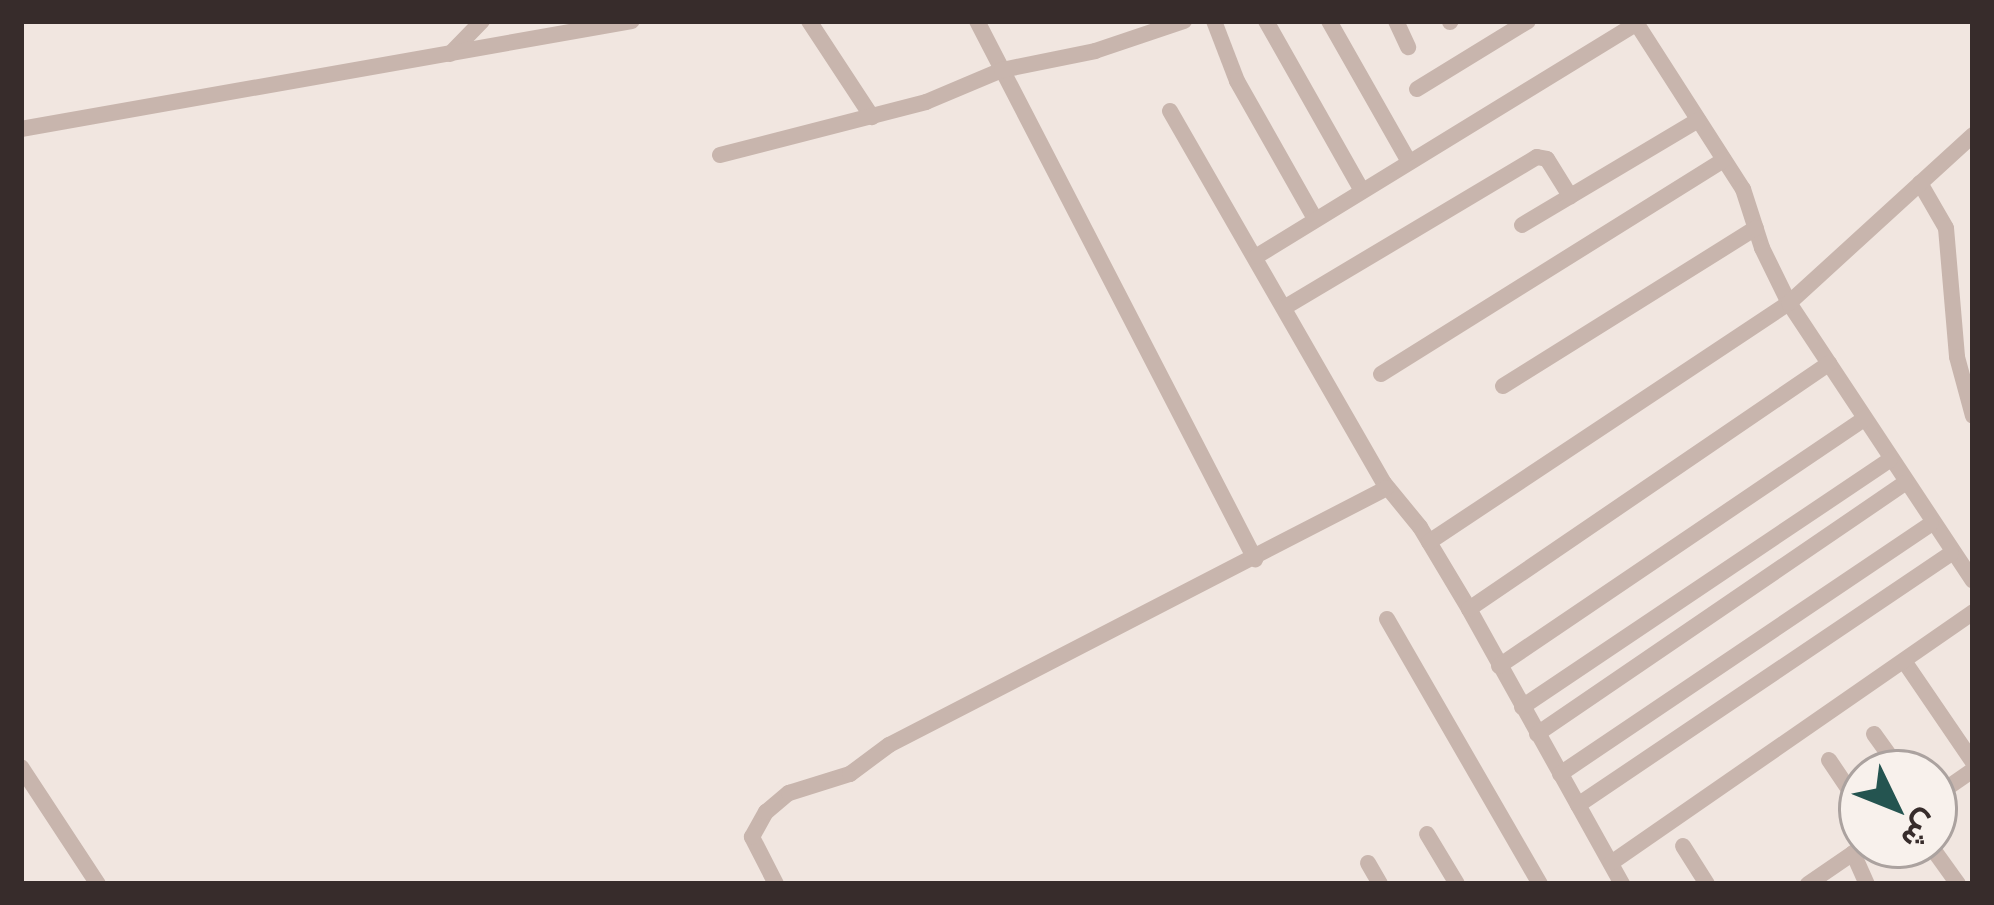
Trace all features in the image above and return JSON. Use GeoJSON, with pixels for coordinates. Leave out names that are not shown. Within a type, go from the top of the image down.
{"type":"FeatureCollection","features":[{"type":"Feature","properties":{"kind":"street"},"geometry":{"type":"LineString","coordinates":[[450,54],[482,21]]}},
{"type":"Feature","properties":{"kind":"street"},"geometry":{"type":"LineString","coordinates":[[21,129],[632,21]]}},
{"type":"Feature","properties":{"kind":"street"},"geometry":{"type":"LineString","coordinates":[[809,21],[872,117]]}},
{"type":"Feature","properties":{"kind":"street"},"geometry":{"type":"LineString","coordinates":[[977,21],[1255,559]]}},
{"type":"Feature","properties":{"kind":"street"},"geometry":{"type":"LineString","coordinates":[[720,155],[872,117],[1002,70],[1095,50],[1184,21]]}},
{"type":"Feature","properties":{"kind":"street"},"geometry":{"type":"LineString","coordinates":[[1214,21],[1238,82],[1315,219]]}},
{"type":"Feature","properties":{"kind":"street"},"geometry":{"type":"LineString","coordinates":[[1266,21],[1362,191]]}},
{"type":"Feature","properties":{"kind":"street"},"geometry":{"type":"LineString","coordinates":[[1328,21],[1409,162]]}},
{"type":"Feature","properties":{"kind":"street"},"geometry":{"type":"LineString","coordinates":[[1396,21],[1408,47]]}},
{"type":"Feature","properties":{"kind":"street"},"geometry":{"type":"LineString","coordinates":[[1417,89],[1528,21]]}},
{"type":"Feature","properties":{"kind":"street"},"geometry":{"type":"LineString","coordinates":[[1257,256],[1636,22],[1747,196],[1790,303],[1931,524],[1973,581]]}},
{"type":"Feature","properties":{"kind":"street"},"geometry":{"type":"LineString","coordinates":[[1170,112],[1287,306],[1387,488],[1430,542],[1622,884]]}},
{"type":"Feature","properties":{"kind":"street"},"geometry":{"type":"LineString","coordinates":[[1522,225],[1698,120]]}},
{"type":"Feature","properties":{"kind":"street"},"geometry":{"type":"LineString","coordinates":[[1430,542],[1790,303],[1973,135]]}},
{"type":"Feature","properties":{"kind":"street"},"geometry":{"type":"LineString","coordinates":[[1287,306],[1537,157],[1547,159],[1570,196]]}},
{"type":"Feature","properties":{"kind":"street"},"geometry":{"type":"LineString","coordinates":[[1381,374],[1724,160]]}},
{"type":"Feature","properties":{"kind":"street"},"geometry":{"type":"LineString","coordinates":[[1920,183],[1946,228],[1957,357],[1973,416]]}},
{"type":"Feature","properties":{"kind":"street"},"geometry":{"type":"LineString","coordinates":[[1503,386],[1756,228]]}},
{"type":"Feature","properties":{"kind":"street"},"geometry":{"type":"LineString","coordinates":[[1468,609],[1829,364]]}},
{"type":"Feature","properties":{"kind":"street"},"geometry":{"type":"LineString","coordinates":[[1499,666],[1864,419]]}},
{"type":"Feature","properties":{"kind":"street"},"geometry":{"type":"LineString","coordinates":[[1522,707],[1890,460]]}},
{"type":"Feature","properties":{"kind":"street"},"geometry":{"type":"LineString","coordinates":[[1538,734],[1905,483]]}},
{"type":"Feature","properties":{"kind":"street"},"geometry":{"type":"LineString","coordinates":[[776,884],[752,837],[766,812],[789,794],[850,775],[889,745],[1387,488]]}},
{"type":"Feature","properties":{"kind":"street"},"geometry":{"type":"LineString","coordinates":[[1560,775],[1931,524]]}},
{"type":"Feature","properties":{"kind":"street"},"geometry":{"type":"LineString","coordinates":[[1577,805],[1951,553]]}},
{"type":"Feature","properties":{"kind":"street"},"geometry":{"type":"LineString","coordinates":[[1611,863],[1973,613]]}},
{"type":"Feature","properties":{"kind":"street"},"geometry":{"type":"LineString","coordinates":[[1387,619],[1540,884]]}},
{"type":"Feature","properties":{"kind":"street"},"geometry":{"type":"LineString","coordinates":[[1904,661],[1973,766]]}},
{"type":"Feature","properties":{"kind":"street"},"geometry":{"type":"LineString","coordinates":[[1874,734],[1885,749]]}},
{"type":"Feature","properties":{"kind":"street"},"geometry":{"type":"LineString","coordinates":[[1829,760],[1838,773]]}},
{"type":"Feature","properties":{"kind":"street"},"geometry":{"type":"LineString","coordinates":[[21,767],[98,884]]}},
{"type":"Feature","properties":{"kind":"street"},"geometry":{"type":"LineString","coordinates":[[1427,834],[1457,884]]}},
{"type":"Feature","properties":{"kind":"street"},"geometry":{"type":"LineString","coordinates":[[1684,846],[1707,884]]}},
{"type":"Feature","properties":{"kind":"street"},"geometry":{"type":"LineString","coordinates":[[1367,863],[1380,884]]}},
{"type":"Feature","properties":{"kind":"street"},"geometry":{"type":"LineString","coordinates":[[1808,884],[1838,863]]}}]}
